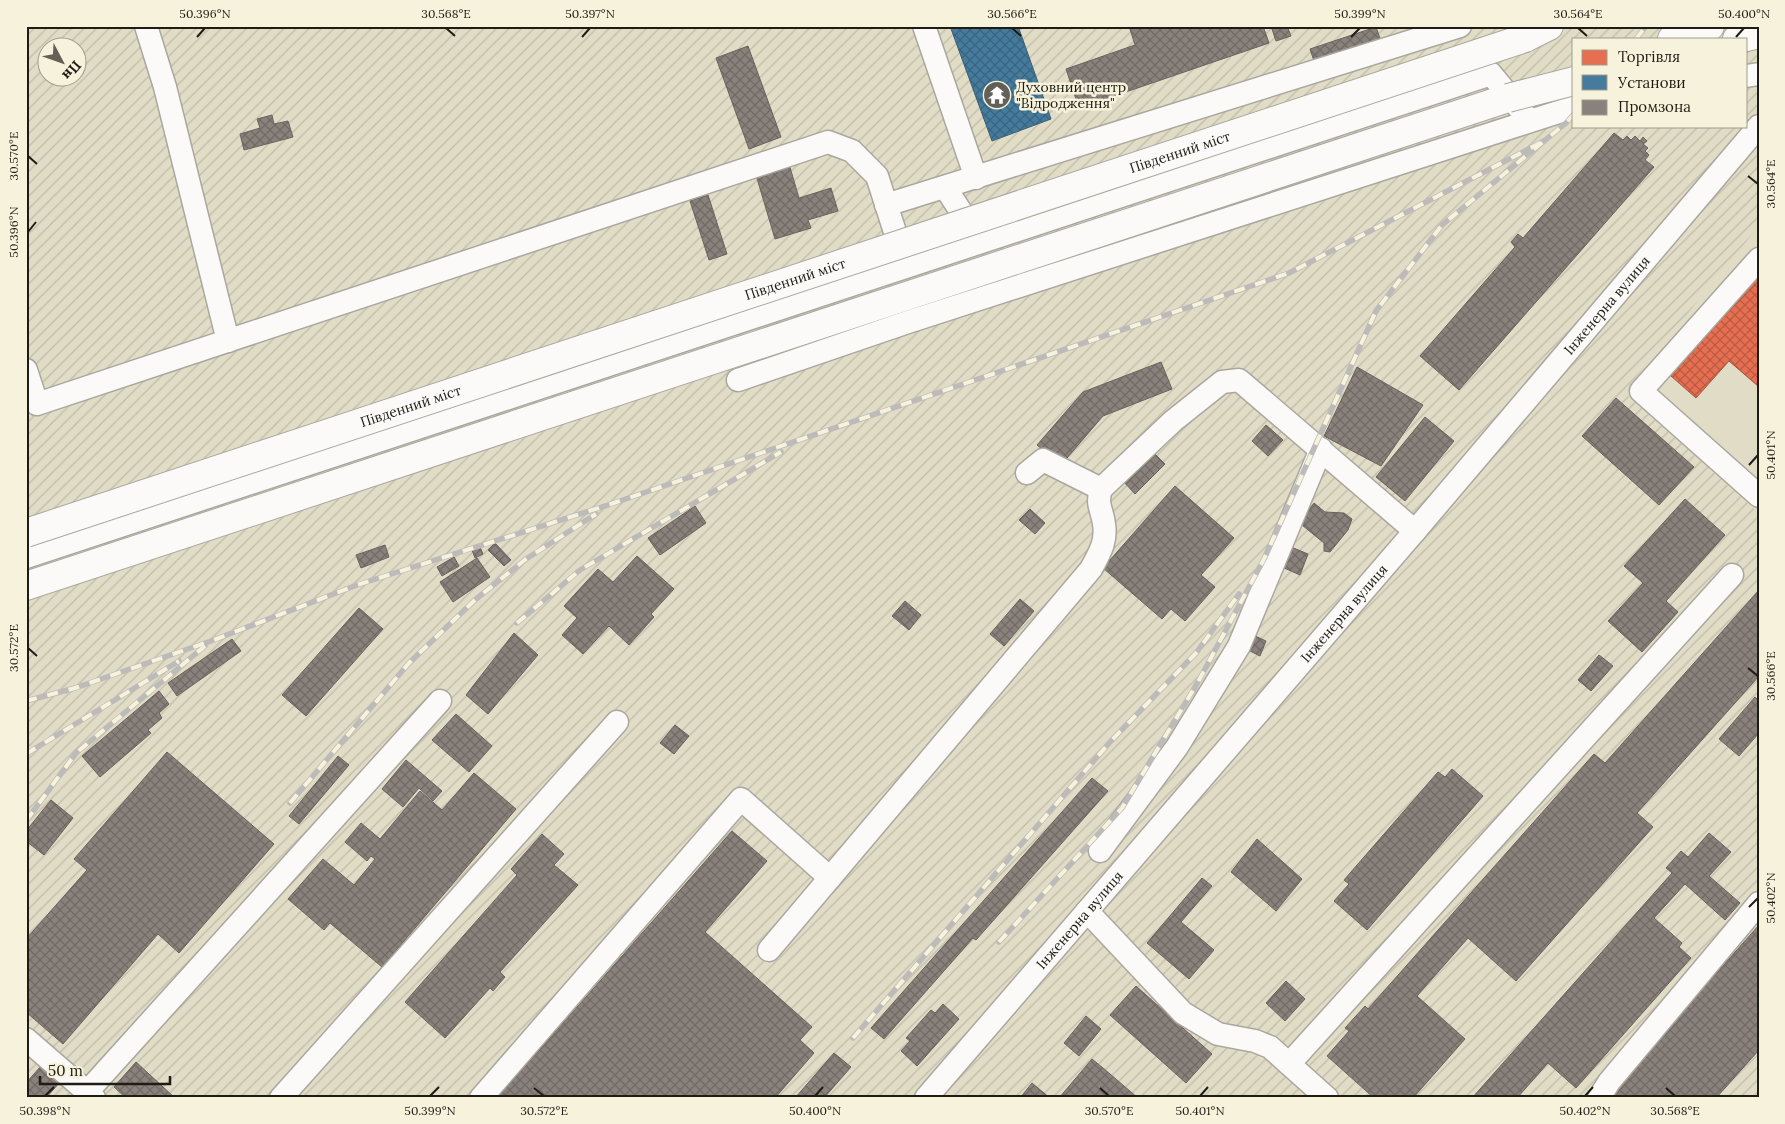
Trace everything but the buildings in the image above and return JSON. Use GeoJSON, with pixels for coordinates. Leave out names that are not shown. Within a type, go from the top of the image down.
{"type":"FeatureCollection","features":[{"type":"Feature","properties":{"kind":"main road"},"geometry":{"type":"LineString","coordinates":[[1525,38],[1549,26]]}},
{"type":"Feature","properties":{"kind":"main road","name":"Південний міст"},"geometry":{"type":"LineString","coordinates":[[26,533],[1565,26]]}},
{"type":"Feature","properties":{"kind":"main road"},"geometry":{"type":"LineString","coordinates":[[1675,38],[1710,26]]}},
{"type":"Feature","properties":{"kind":"main road"},"geometry":{"type":"LineString","coordinates":[[1741,38],[1759,34]]}},
{"type":"Feature","properties":{"kind":"main road"},"geometry":{"type":"LineString","coordinates":[[26,586],[1508,98],[1572,82]]}},
{"type":"Feature","properties":{"kind":"street"},"geometry":{"type":"LineString","coordinates":[[146,26],[165,87],[228,341]]}},
{"type":"Feature","properties":{"kind":"street"},"geometry":{"type":"LineString","coordinates":[[924,26],[976,178]]}},
{"type":"Feature","properties":{"kind":"street"},"geometry":{"type":"LineString","coordinates":[[886,206],[1460,26]]}},
{"type":"Feature","properties":{"kind":"street"},"geometry":{"type":"LineString","coordinates":[[1401,45],[1432,93]]}},
{"type":"Feature","properties":{"kind":"street"},"geometry":{"type":"LineString","coordinates":[[26,557],[1491,74],[1529,120]]}},
{"type":"Feature","properties":{"kind":"street"},"geometry":{"type":"LineString","coordinates":[[738,380],[918,319],[1572,108]]}},
{"type":"Feature","properties":{"kind":"street","name":"Інженерна вулиця"},"geometry":{"type":"LineString","coordinates":[[926,1098],[1414,531],[1759,126]]}},
{"type":"Feature","properties":{"kind":"street"},"geometry":{"type":"LineString","coordinates":[[26,370],[37,404],[828,142],[852,151],[877,176],[906,267]]}},
{"type":"Feature","properties":{"kind":"street"},"geometry":{"type":"LineString","coordinates":[[945,187],[980,242]]}},
{"type":"Feature","properties":{"kind":"street"},"geometry":{"type":"LineString","coordinates":[[1759,259],[1641,391],[1759,496]]}},
{"type":"Feature","properties":{"kind":"street"},"geometry":{"type":"LineString","coordinates":[[769,950],[1091,569],[1104,546],[1104,524],[1097,503],[1101,489],[1173,421],[1222,382],[1239,380],[1414,531]]}},
{"type":"Feature","properties":{"kind":"street"},"geometry":{"type":"LineString","coordinates":[[1100,851],[1177,747],[1239,646],[1321,449]]}},
{"type":"Feature","properties":{"kind":"street"},"geometry":{"type":"LineString","coordinates":[[1027,472],[1043,460],[1101,489]]}},
{"type":"Feature","properties":{"kind":"street"},"geometry":{"type":"LineString","coordinates":[[1289,1064],[1732,575]]}},
{"type":"Feature","properties":{"kind":"street"},"geometry":{"type":"LineString","coordinates":[[26,1039],[91,1095],[440,702]]}},
{"type":"Feature","properties":{"kind":"street"},"geometry":{"type":"LineString","coordinates":[[281,1098],[617,722]]}},
{"type":"Feature","properties":{"kind":"street"},"geometry":{"type":"LineString","coordinates":[[481,1098],[741,799],[830,878]]}},
{"type":"Feature","properties":{"kind":"street"},"geometry":{"type":"LineString","coordinates":[[1599,1098],[1609,1082],[1759,903]]}},
{"type":"Feature","properties":{"kind":"street"},"geometry":{"type":"LineString","coordinates":[[1086,912],[1183,1012],[1218,1034],[1255,1041],[1270,1047],[1327,1098]]}},
{"type":"Feature","properties":{"kind":"shaded area"},"geometry":{"type":"Polygon","coordinates":[[[26,26],[1746,26],[1759,45],[1759,226],[1624,392],[1759,513],[1759,1098],[26,1098],[26,26]]]}},
{"type":"Feature","properties":{"kind":"shaded area"},"geometry":{"type":"Polygon","coordinates":[[[1759,226],[1759,513],[1623,392],[1759,226]]]}},
{"type":"Feature","properties":{"kind":"railway"},"geometry":{"type":"LineString","coordinates":[[1637,38],[1646,26]]}},
{"type":"Feature","properties":{"kind":"railway"},"geometry":{"type":"LineString","coordinates":[[999,942],[1122,808],[1198,682],[1264,559],[1376,311],[1442,225],[1572,116]]}},
{"type":"Feature","properties":{"kind":"railway"},"geometry":{"type":"LineString","coordinates":[[26,701],[75,688],[211,641],[357,585],[608,505],[1289,273],[1544,141]]}},
{"type":"Feature","properties":{"kind":"railway"},"geometry":{"type":"LineString","coordinates":[[517,623],[580,570],[781,452]]}},
{"type":"Feature","properties":{"kind":"railway"},"geometry":{"type":"LineString","coordinates":[[290,803],[409,663],[476,599],[526,559],[596,514]]}},
{"type":"Feature","properties":{"kind":"railway"},"geometry":{"type":"LineString","coordinates":[[853,1038],[1111,741],[1196,653],[1239,594]]}},
{"type":"Feature","properties":{"kind":"railway"},"geometry":{"type":"LineString","coordinates":[[26,821],[76,753],[205,646]]}},
{"type":"Feature","properties":{"kind":"railway"},"geometry":{"type":"LineString","coordinates":[[26,754],[179,661]]}},
{"type":"Feature","properties":{"kind":"place","name":"Духовний центр \"Відродження\""},"geometry":{"type":"Point","coordinates":[997,95]}}]}
